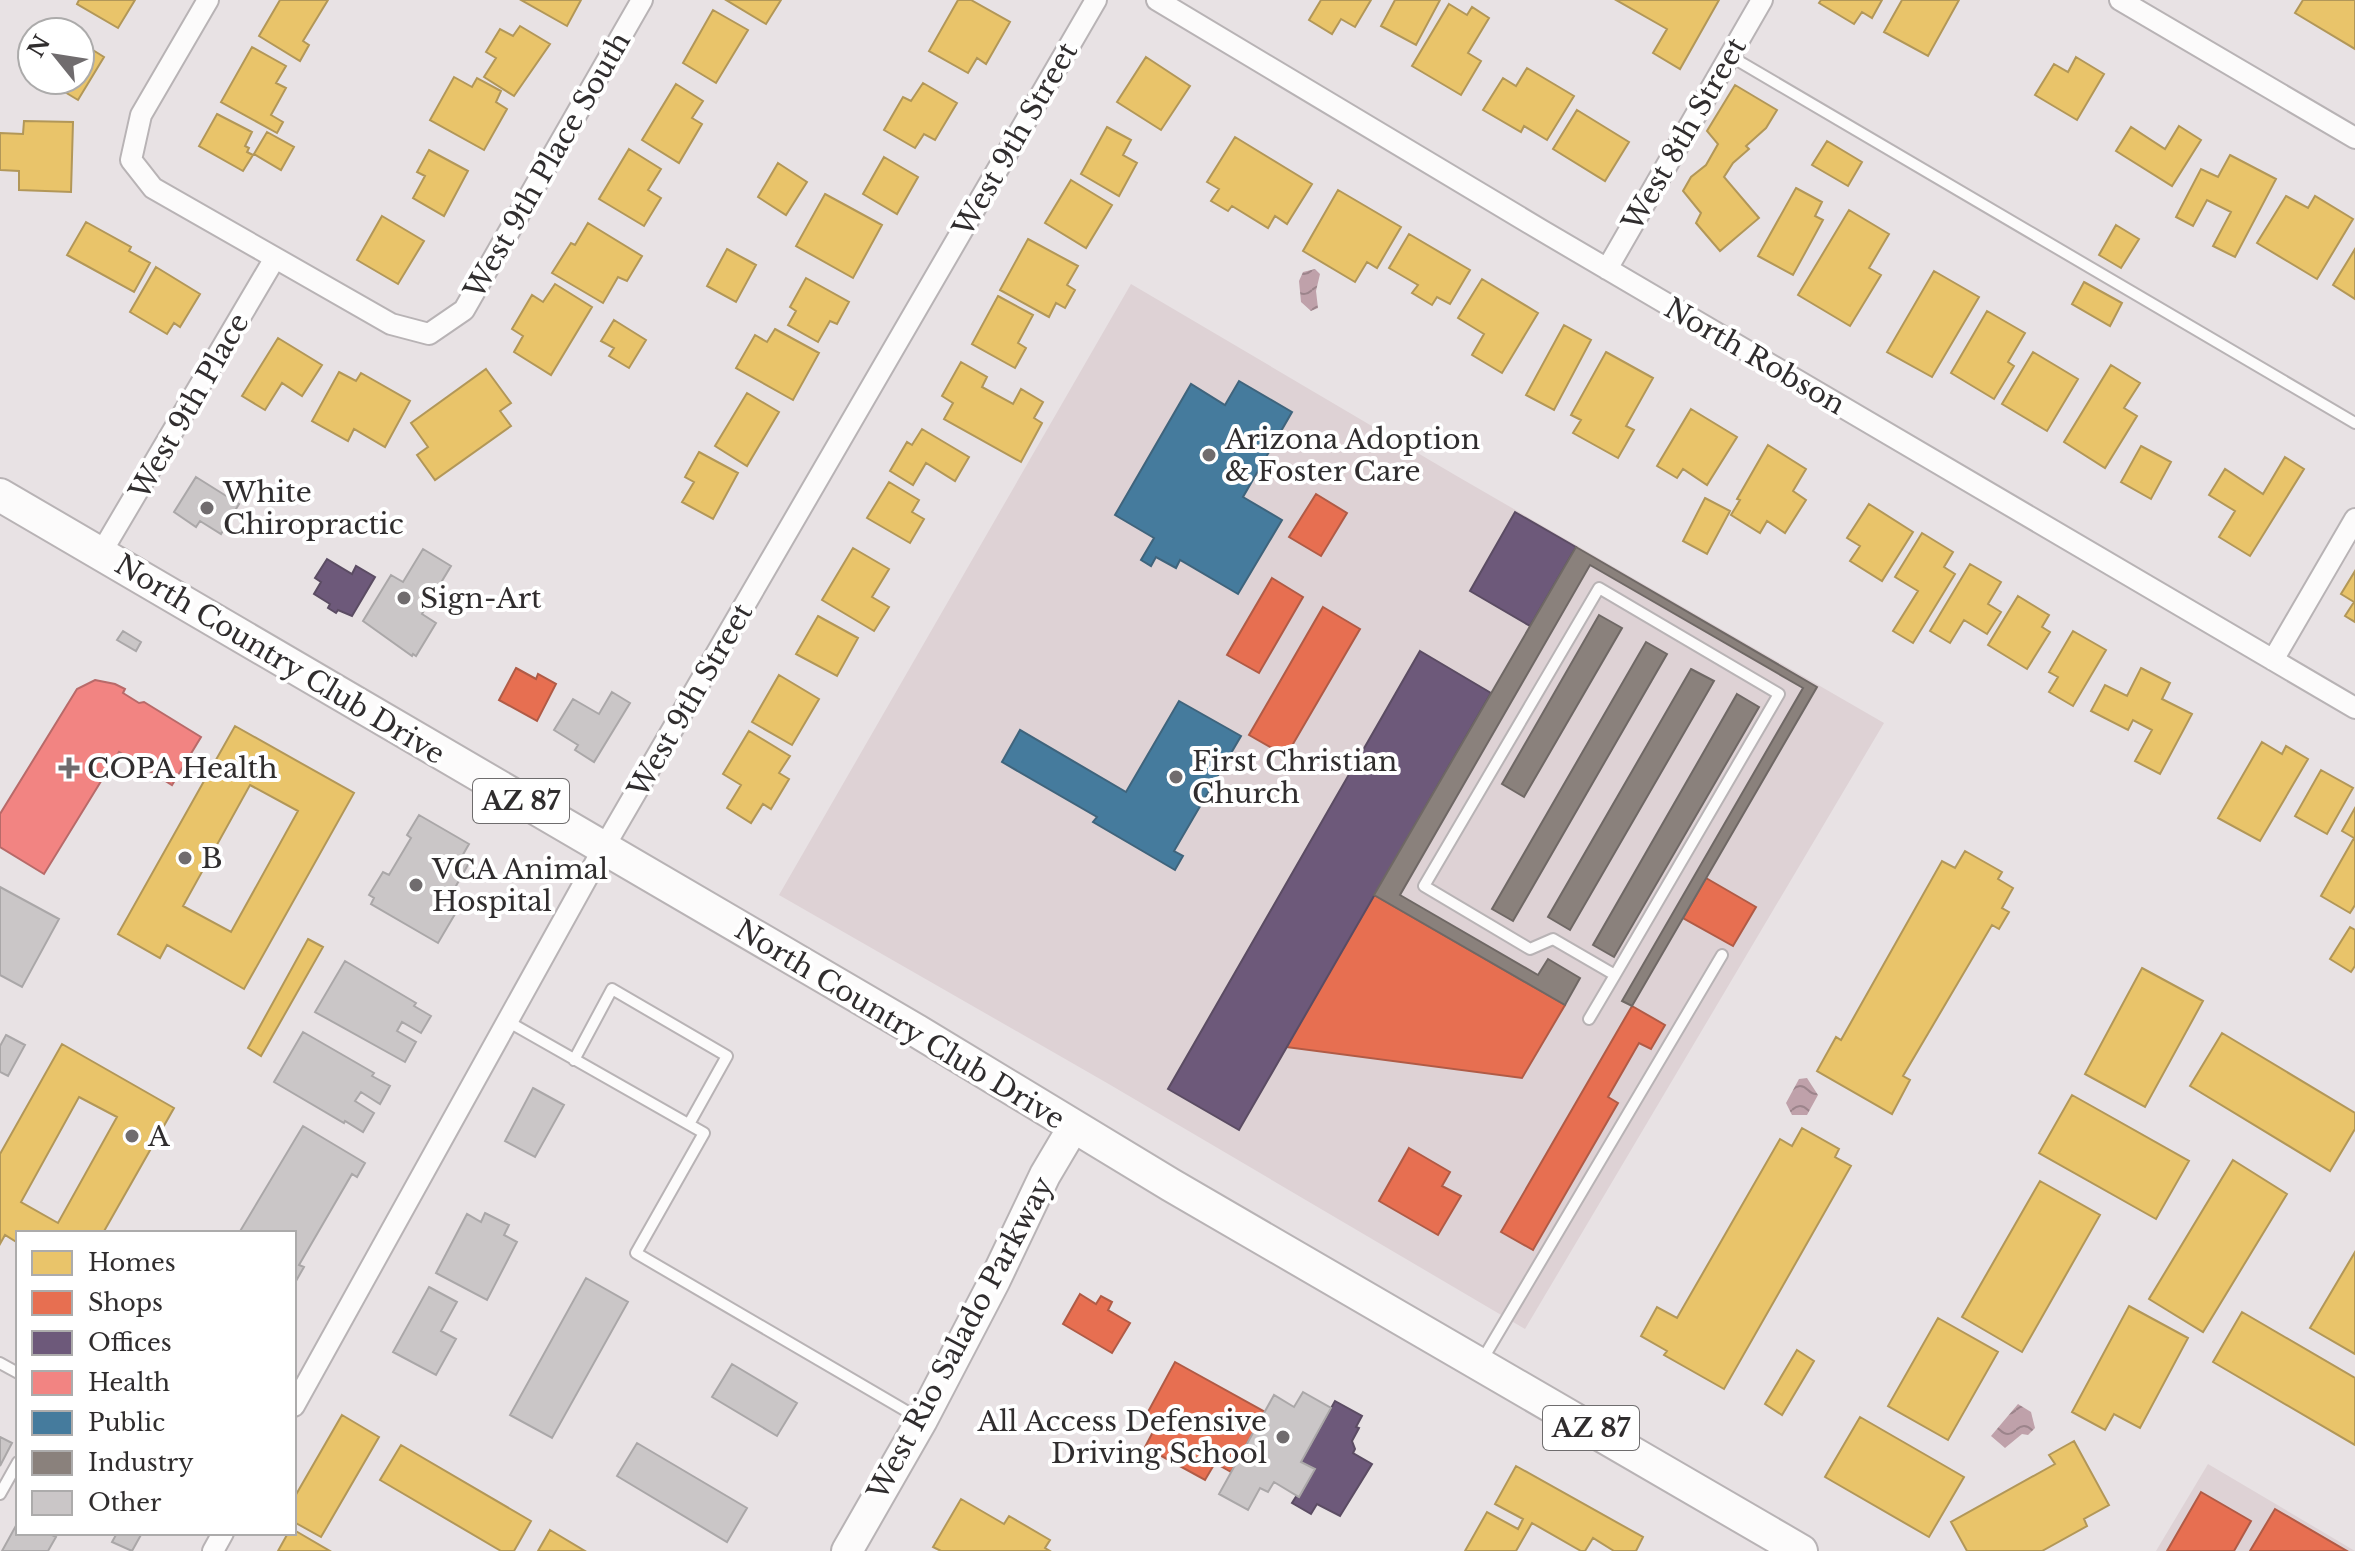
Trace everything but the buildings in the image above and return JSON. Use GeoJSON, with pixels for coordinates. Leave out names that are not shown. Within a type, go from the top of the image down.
{"type":"FeatureCollection","features":[{"type":"Feature","properties":{"kind":"main road","name":"North Country Club Drive"},"geometry":{"type":"LineString","coordinates":[[0,495],[1801,1551]]}},
{"type":"Feature","properties":{"kind":"main road","name":"West Rio Salado Parkway"},"geometry":{"type":"LineString","coordinates":[[847,1551],[922,1420],[994,1282],[1045,1175],[1074,1126]]}},
{"type":"Feature","properties":{"kind":"street","name":"West 9th Place South"},"geometry":{"type":"LineString","coordinates":[[208,0],[141,115],[131,160],[153,188],[391,324],[429,334],[464,310],[642,0]]}},
{"type":"Feature","properties":{"kind":"street","name":"West 9th Street"},"geometry":{"type":"LineString","coordinates":[[296,1402],[603,849],[1096,0]]}},
{"type":"Feature","properties":{"kind":"street","name":"North Robson"},"geometry":{"type":"LineString","coordinates":[[1157,0],[1607,269],[2355,708]]}},
{"type":"Feature","properties":{"kind":"street","name":"West 8th Street"},"geometry":{"type":"LineString","coordinates":[[1607,269],[1762,0]]}},
{"type":"Feature","properties":{"kind":"street"},"geometry":{"type":"LineString","coordinates":[[2120,0],[2355,138]]}},
{"type":"Feature","properties":{"kind":"street","name":"West 9th Place"},"geometry":{"type":"LineString","coordinates":[[101,553],[275,258]]}},
{"type":"Feature","properties":{"kind":"street"},"geometry":{"type":"LineString","coordinates":[[2273,660],[2355,519]]}},
{"type":"Feature","properties":{"kind":"lane"},"geometry":{"type":"LineString","coordinates":[[1730,56],[2355,423]]}},
{"type":"Feature","properties":{"kind":"lane"},"geometry":{"type":"LineString","coordinates":[[1589,1019],[1615,975],[1779,694],[1599,588],[1424,886],[1530,949],[1553,939],[1615,975]]}},
{"type":"Feature","properties":{"kind":"lane"},"geometry":{"type":"LineString","coordinates":[[1480,1364],[1722,955]]}},
{"type":"Feature","properties":{"kind":"lane"},"geometry":{"type":"LineString","coordinates":[[574,1060],[612,989],[727,1056],[689,1124]]}},
{"type":"Feature","properties":{"kind":"lane"},"geometry":{"type":"LineString","coordinates":[[507,1021],[704,1133],[636,1253],[922,1420]]}},
{"type":"Feature","properties":{"kind":"lane"},"geometry":{"type":"LineString","coordinates":[[0,1494],[16,1466]]}},
{"type":"Feature","properties":{"kind":"shaded area"},"geometry":{"type":"Polygon","coordinates":[[[1131,284],[1884,723],[1525,1329],[1107,1083],[779,895],[1131,284]]]}},
{"type":"Feature","properties":{"kind":"shaded area"},"geometry":{"type":"Polygon","coordinates":[[[2208,1464],[2355,1551],[2156,1551],[2208,1464]]]}},
{"type":"Feature","properties":{"kind":"water"},"geometry":{"type":"Polygon","coordinates":[[[1315,269],[1320,274],[1316,291],[1318,308],[1311,311],[1301,302],[1299,281],[1303,272],[1315,269]]]}},
{"type":"Feature","properties":{"kind":"water"},"geometry":{"type":"Polygon","coordinates":[[[1807,1078],[1818,1095],[1807,1115],[1792,1115],[1786,1103],[1799,1079],[1807,1078]]]}},
{"type":"Feature","properties":{"kind":"water"},"geometry":{"type":"Polygon","coordinates":[[[2018,1404],[2031,1412],[2035,1428],[2005,1448],[1991,1436],[2018,1404]]]}},
{"type":"Feature","properties":{"kind":"place","name":"Arizona Adoption & Foster Care"},"geometry":{"type":"Point","coordinates":[1209,455]}},
{"type":"Feature","properties":{"kind":"place","name":"White Chiropractic"},"geometry":{"type":"Point","coordinates":[207,508]}},
{"type":"Feature","properties":{"kind":"place","name":"Sign-Art"},"geometry":{"type":"Point","coordinates":[404,598]}},
{"type":"Feature","properties":{"kind":"place","name":"COPA Health"},"geometry":{"type":"Point","coordinates":[69,768]}},
{"type":"Feature","properties":{"kind":"place","name":"First Christian Church"},"geometry":{"type":"Point","coordinates":[1176,777]}},
{"type":"Feature","properties":{"kind":"place","name":"B"},"geometry":{"type":"Point","coordinates":[185,858]}},
{"type":"Feature","properties":{"kind":"place","name":"VCA Animal Hospital"},"geometry":{"type":"Point","coordinates":[416,885]}},
{"type":"Feature","properties":{"kind":"place","name":"A"},"geometry":{"type":"Point","coordinates":[132,1136]}},
{"type":"Feature","properties":{"kind":"place","name":"All Access Defensive Driving School"},"geometry":{"type":"Point","coordinates":[1283,1437]}}]}
